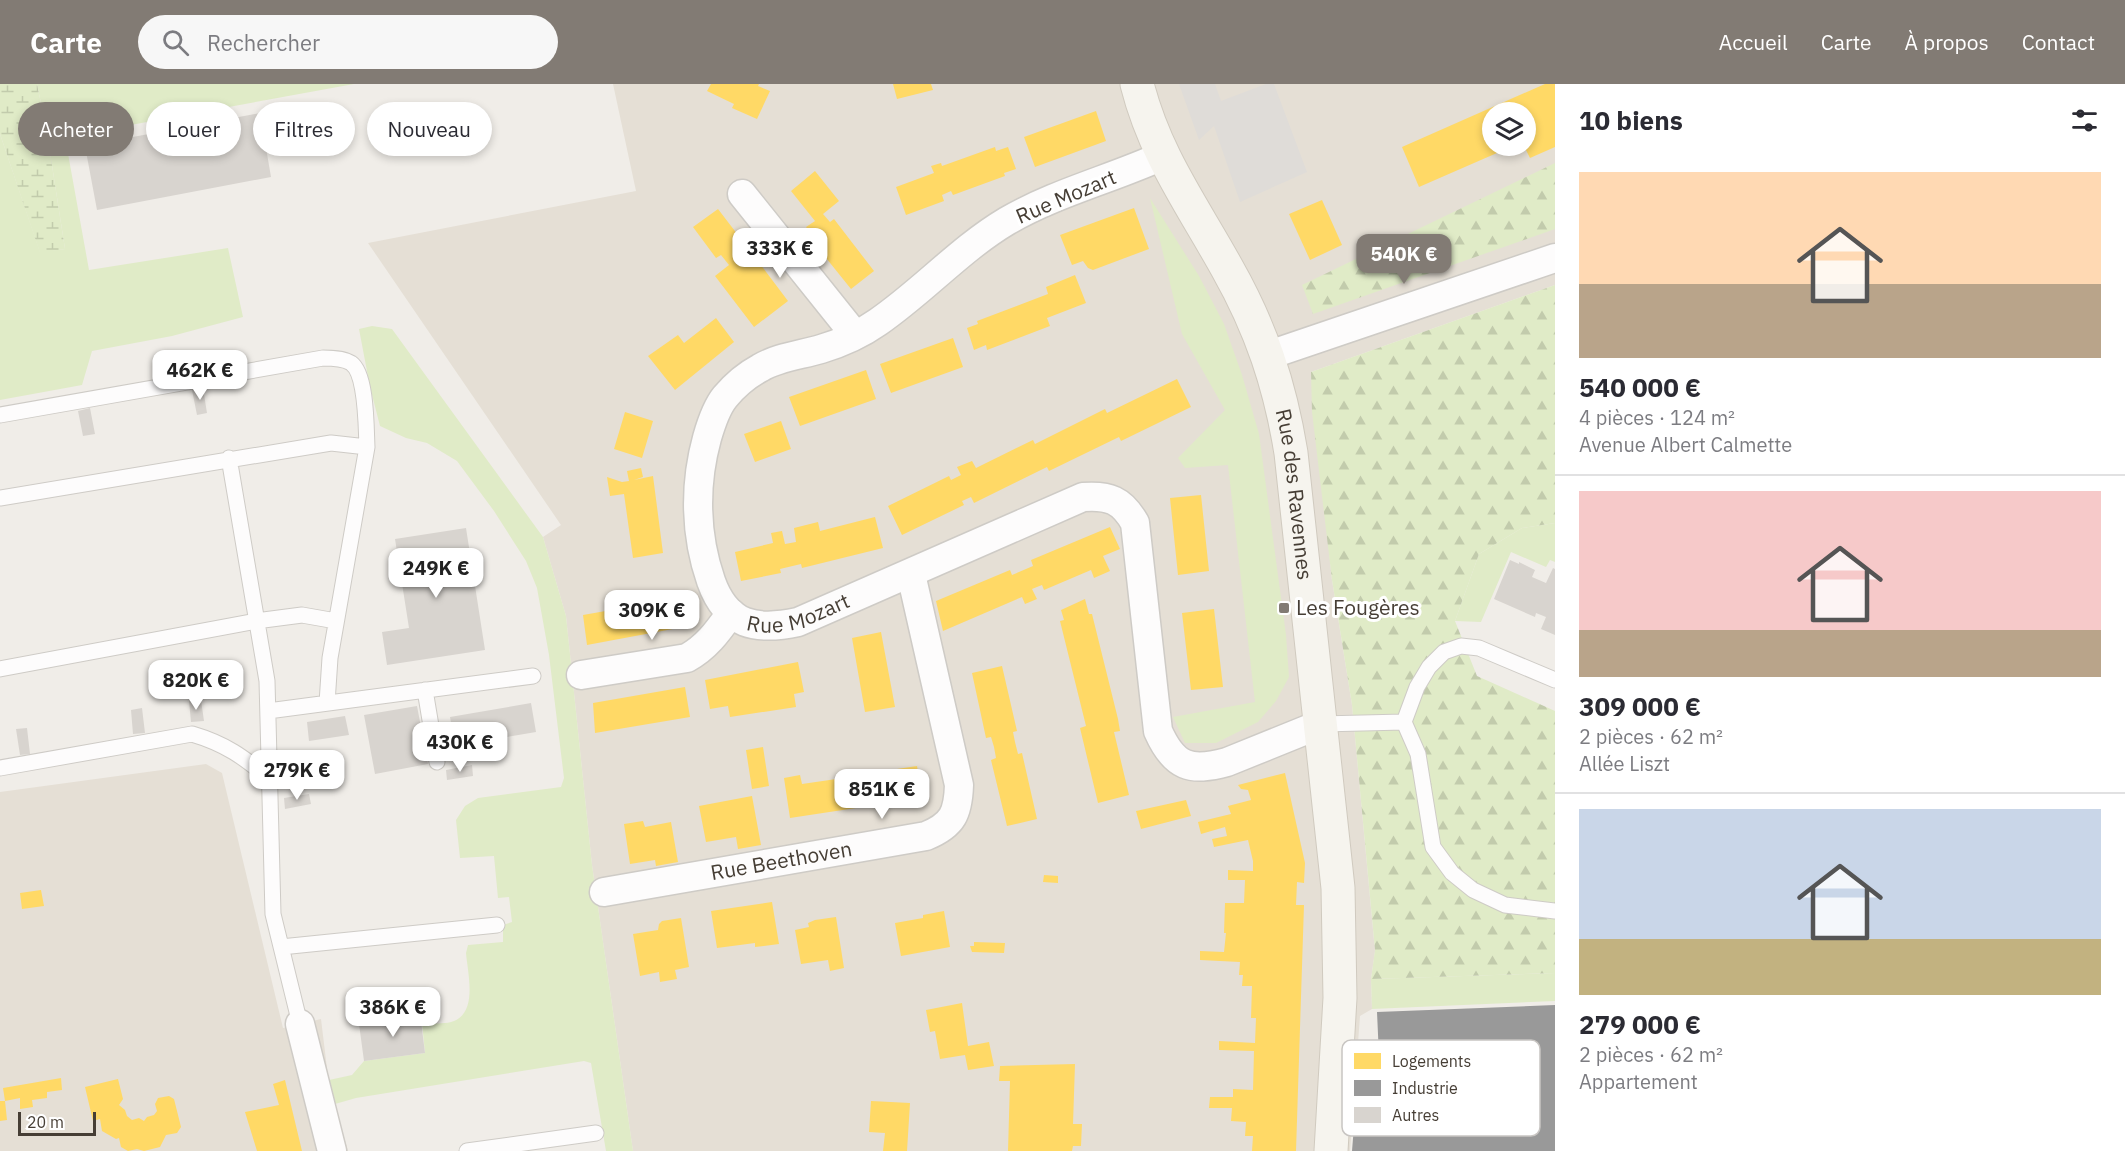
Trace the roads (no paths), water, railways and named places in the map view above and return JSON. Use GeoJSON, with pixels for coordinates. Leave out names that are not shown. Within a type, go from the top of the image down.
{"type":"FeatureCollection","features":[{"type":"Feature","properties":{"kind":"street","name":"Rue des Ravennes"},"geometry":{"type":"LineString","coordinates":[[1137,84],[1149,125],[1162,156],[1228,269],[1269,355],[1291,453],[1340,922],[1340,998],[1331,1151]]}},
{"type":"Feature","properties":{"kind":"street","name":"Rue Mozart"},"geometry":{"type":"LineString","coordinates":[[1162,156],[1029,208],[1005,222],[943,268],[878,322],[824,348],[777,360],[740,381],[724,398],[711,424],[702,455],[697,487],[701,536],[707,569],[716,595],[730,614],[743,622],[775,627],[798,622],[1083,497],[1100,496],[1116,501],[1128,511],[1135,523],[1158,731],[1165,748],[1178,761],[1194,767],[1211,766],[1227,762],[1321,724]]}},
{"type":"Feature","properties":{"kind":"street"},"geometry":{"type":"LineString","coordinates":[[742,194],[855,335]]}},
{"type":"Feature","properties":{"kind":"street"},"geometry":{"type":"LineString","coordinates":[[1269,355],[1555,258]]}},
{"type":"Feature","properties":{"kind":"street","name":"Rue Beethoven"},"geometry":{"type":"LineString","coordinates":[[604,892],[926,836],[940,830],[951,821],[958,804],[959,785],[911,574]]}},
{"type":"Feature","properties":{"kind":"street"},"geometry":{"type":"LineString","coordinates":[[581,675],[687,658],[711,641],[730,614]]}},
{"type":"Feature","properties":{"kind":"street"},"geometry":{"type":"LineString","coordinates":[[300,1024],[332,1151]]}},
{"type":"Feature","properties":{"kind":"lane"},"geometry":{"type":"LineString","coordinates":[[0,415],[322,358],[340,359],[352,363],[359,374],[366,418],[367,447],[330,658],[327,703]]}},
{"type":"Feature","properties":{"kind":"lane"},"geometry":{"type":"LineString","coordinates":[[0,498],[331,442],[367,447]]}},
{"type":"Feature","properties":{"kind":"lane"},"geometry":{"type":"LineString","coordinates":[[229,458],[267,681],[273,914],[300,1024]]}},
{"type":"Feature","properties":{"kind":"lane"},"geometry":{"type":"LineString","coordinates":[[0,669],[256,621],[302,615],[336,621]]}},
{"type":"Feature","properties":{"kind":"lane"},"geometry":{"type":"LineString","coordinates":[[1555,680],[1479,648],[1461,646],[1444,652],[1429,668],[1417,687],[1404,722],[1418,754],[1433,847],[1452,873],[1473,890],[1505,905],[1555,911]]}},
{"type":"Feature","properties":{"kind":"lane"},"geometry":{"type":"LineString","coordinates":[[268,711],[533,676]]}},
{"type":"Feature","properties":{"kind":"lane"},"geometry":{"type":"LineString","coordinates":[[425,690],[437,762]]}},
{"type":"Feature","properties":{"kind":"lane"},"geometry":{"type":"LineString","coordinates":[[1321,724],[1404,722]]}},
{"type":"Feature","properties":{"kind":"lane"},"geometry":{"type":"LineString","coordinates":[[0,768],[192,734],[232,749],[269,778]]}},
{"type":"Feature","properties":{"kind":"lane"},"geometry":{"type":"LineString","coordinates":[[281,946],[497,925]]}},
{"type":"Feature","properties":{"kind":"lane"},"geometry":{"type":"LineString","coordinates":[[467,1151],[596,1132]]}},
{"type":"Feature","properties":{"kind":"place","name":"Les Fougères"},"geometry":{"type":"Point","coordinates":[1284,608]}}]}
